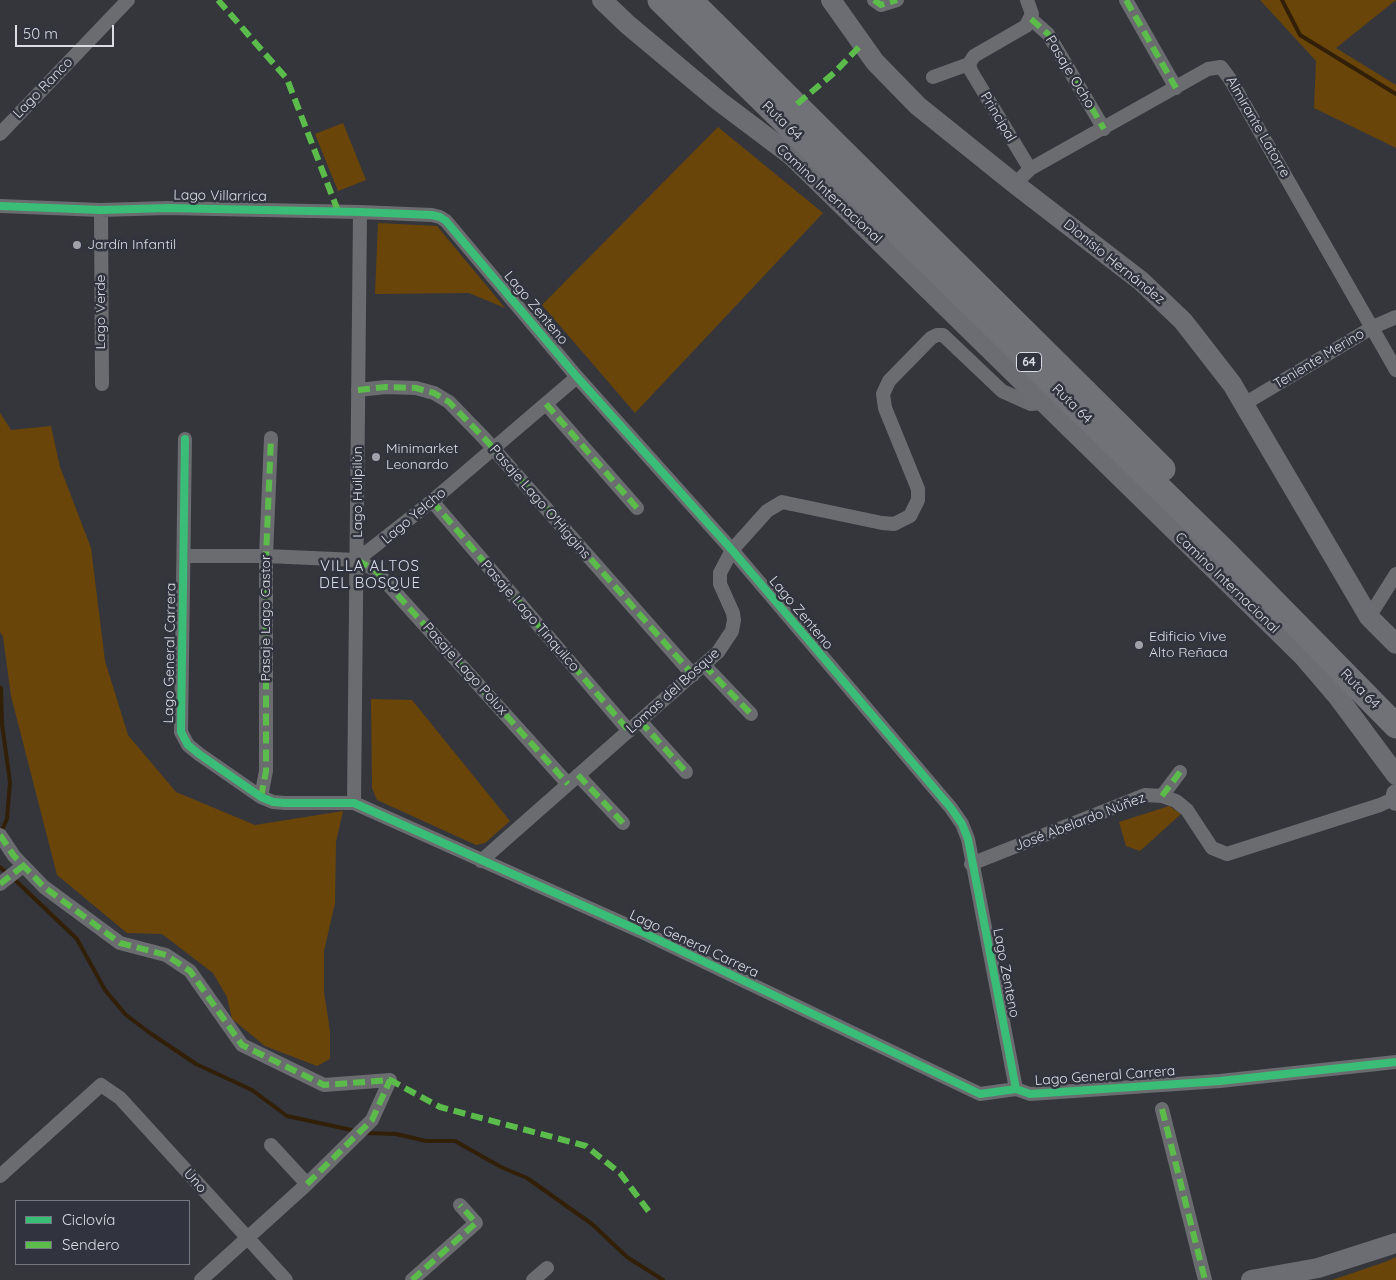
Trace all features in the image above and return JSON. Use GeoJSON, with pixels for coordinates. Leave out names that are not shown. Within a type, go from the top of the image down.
{"type":"FeatureCollection","features":[{"type":"Feature","properties":{"kind":"highway","name":"Ruta 64"},"geometry":{"type":"LineString","coordinates":[[660,0],[1225,552],[1396,726]]}},
{"type":"Feature","properties":{"kind":"highway","name":"Ruta 64"},"geometry":{"type":"LineString","coordinates":[[690,0],[839,146],[1396,702]]}},
{"type":"Feature","properties":{"kind":"main road","name":"Camino Internacional"},"geometry":{"type":"LineString","coordinates":[[602,0],[718,101],[792,156],[1302,656],[1338,697],[1396,775]]}},
{"type":"Feature","properties":{"kind":"main road","name":"Dionisio Hernández"},"geometry":{"type":"LineString","coordinates":[[831,0],[861,45],[903,92],[1015,184],[1142,281],[1163,300],[1201,341],[1244,404],[1370,617],[1396,644]]}},
{"type":"Feature","properties":{"kind":"main road"},"geometry":{"type":"LineString","coordinates":[[1396,796],[1396,802]]}},
{"type":"Feature","properties":{"kind":"main road"},"geometry":{"type":"LineString","coordinates":[[1250,1280],[1318,1268],[1396,1243]]}},
{"type":"Feature","properties":{"kind":"street","name":"Lago Ranco"},"geometry":{"type":"LineString","coordinates":[[0,134],[128,0]]}},
{"type":"Feature","properties":{"kind":"street"},"geometry":{"type":"LineString","coordinates":[[874,0],[881,5],[897,0]]}},
{"type":"Feature","properties":{"kind":"street"},"geometry":{"type":"LineString","coordinates":[[933,77],[969,64],[974,56],[1026,26],[1031,19],[1032,8],[1027,0]]}},
{"type":"Feature","properties":{"kind":"street"},"geometry":{"type":"LineString","coordinates":[[1126,0],[1176,88]]}},
{"type":"Feature","properties":{"kind":"street","name":"Pasaje Ocho"},"geometry":{"type":"LineString","coordinates":[[1031,19],[1048,34],[1104,129]]}},
{"type":"Feature","properties":{"kind":"street","name":"Principal"},"geometry":{"type":"LineString","coordinates":[[969,64],[971,72],[1030,169]]}},
{"type":"Feature","properties":{"kind":"street","name":"Almirante Latorre"},"geometry":{"type":"LineString","coordinates":[[1015,184],[1030,169],[1215,67],[1221,67],[1227,72],[1396,370]]}},
{"type":"Feature","properties":{"kind":"street","name":"Lago Villarrica"},"geometry":{"type":"LineString","coordinates":[[0,206],[101,210],[167,208],[360,212],[440,217]]}},
{"type":"Feature","properties":{"kind":"street","name":"Lago Verde"},"geometry":{"type":"LineString","coordinates":[[101,210],[102,384]]}},
{"type":"Feature","properties":{"kind":"street","name":"Lago Huilpilún"},"geometry":{"type":"LineString","coordinates":[[354,803],[358,560],[360,212]]}},
{"type":"Feature","properties":{"kind":"street","name":"Lago Zenteno"},"geometry":{"type":"LineString","coordinates":[[440,217],[486,266],[577,377],[732,550],[951,808],[962,824],[968,839],[971,864],[1016,1089]]}},
{"type":"Feature","properties":{"kind":"street","name":"Teniente Merino"},"geometry":{"type":"LineString","coordinates":[[1244,404],[1373,327],[1396,317]]}},
{"type":"Feature","properties":{"kind":"street","name":"Lomas del Bosque"},"geometry":{"type":"LineString","coordinates":[[480,861],[718,652],[732,631],[733,613],[720,584],[720,573],[724,561],[767,511],[782,502],[882,524],[894,524],[910,516],[918,500],[918,489],[885,408],[883,394],[889,380],[931,338],[943,335],[1002,391],[1031,404],[1043,403]]}},
{"type":"Feature","properties":{"kind":"street","name":"Lago Yelcho"},"geometry":{"type":"LineString","coordinates":[[358,560],[432,501],[577,377]]}},
{"type":"Feature","properties":{"kind":"street","name":"Pasaje Lago O'Higgins"},"geometry":{"type":"LineString","coordinates":[[358,390],[404,387],[434,393],[454,407],[693,675]]}},
{"type":"Feature","properties":{"kind":"street"},"geometry":{"type":"LineString","coordinates":[[546,404],[637,508]]}},
{"type":"Feature","properties":{"kind":"street","name":"Pasaje Lago Castor"},"geometry":{"type":"LineString","coordinates":[[261,797],[266,771],[266,556],[271,438]]}},
{"type":"Feature","properties":{"kind":"street","name":"Lago General Carrera"},"geometry":{"type":"LineString","coordinates":[[186,439],[181,732],[188,745],[199,754],[261,797],[279,803],[354,803],[640,931],[980,1094],[1016,1089],[1030,1094],[1220,1081],[1396,1062]]}},
{"type":"Feature","properties":{"kind":"street","name":"Pasaje Lago Tinquilco"},"geometry":{"type":"LineString","coordinates":[[432,501],[629,731]]}},
{"type":"Feature","properties":{"kind":"street"},"geometry":{"type":"LineString","coordinates":[[184,556],[266,556],[358,560]]}},
{"type":"Feature","properties":{"kind":"street","name":"Pasaje Lago Polux"},"geometry":{"type":"LineString","coordinates":[[358,560],[375,570],[573,780],[623,823]]}},
{"type":"Feature","properties":{"kind":"street"},"geometry":{"type":"LineString","coordinates":[[1370,617],[1396,574]]}},
{"type":"Feature","properties":{"kind":"street"},"geometry":{"type":"LineString","coordinates":[[704,665],[751,714]]}},
{"type":"Feature","properties":{"kind":"street"},"geometry":{"type":"LineString","coordinates":[[640,721],[686,772]]}},
{"type":"Feature","properties":{"kind":"street"},"geometry":{"type":"LineString","coordinates":[[1162,796],[1180,772]]}},
{"type":"Feature","properties":{"kind":"street","name":"José Abelardo Núñez"},"geometry":{"type":"LineString","coordinates":[[971,864],[1137,798],[1154,794],[1182,805],[1208,844],[1216,851],[1227,854],[1380,805],[1396,796]]}},
{"type":"Feature","properties":{"kind":"street"},"geometry":{"type":"LineString","coordinates":[[0,835],[24,866],[44,887],[120,943],[166,954],[190,971],[242,1045],[324,1085],[390,1080],[372,1120],[307,1184],[201,1280]]}},
{"type":"Feature","properties":{"kind":"street"},"geometry":{"type":"LineString","coordinates":[[0,884],[24,866]]}},
{"type":"Feature","properties":{"kind":"street","name":"Uno"},"geometry":{"type":"LineString","coordinates":[[0,1176],[102,1085],[120,1098],[286,1280]]}},
{"type":"Feature","properties":{"kind":"street"},"geometry":{"type":"LineString","coordinates":[[1162,1109],[1205,1280]]}},
{"type":"Feature","properties":{"kind":"street"},"geometry":{"type":"LineString","coordinates":[[271,1144],[307,1184]]}},
{"type":"Feature","properties":{"kind":"street"},"geometry":{"type":"LineString","coordinates":[[412,1280],[476,1223],[460,1206]]}},
{"type":"Feature","properties":{"kind":"street"},"geometry":{"type":"LineString","coordinates":[[533,1280],[547,1268]]}},
{"type":"Feature","properties":{"kind":"shaded area"},"geometry":{"type":"Polygon","coordinates":[[[1260,0],[1396,0],[1336,48],[1396,85],[1396,148],[1314,108],[1316,61],[1260,0]]]}},
{"type":"Feature","properties":{"kind":"shaded area"},"geometry":{"type":"Polygon","coordinates":[[[343,123],[366,180],[338,191],[315,134],[343,123]]]}},
{"type":"Feature","properties":{"kind":"shaded area"},"geometry":{"type":"Polygon","coordinates":[[[718,127],[823,213],[635,413],[542,305],[718,127]]]}},
{"type":"Feature","properties":{"kind":"shaded area"},"geometry":{"type":"Polygon","coordinates":[[[378,223],[437,226],[505,308],[469,293],[375,294],[378,223]]]}},
{"type":"Feature","properties":{"kind":"shaded area"},"geometry":{"type":"Polygon","coordinates":[[[0,413],[11,430],[51,426],[60,467],[91,548],[105,661],[128,735],[176,792],[255,825],[343,811],[336,842],[335,903],[324,951],[324,992],[330,1031],[330,1059],[317,1066],[265,1046],[232,1019],[227,997],[213,973],[162,934],[127,933],[57,875],[11,696],[3,637],[0,632],[0,413]]]}},
{"type":"Feature","properties":{"kind":"shaded area"},"geometry":{"type":"Polygon","coordinates":[[[371,699],[412,700],[510,821],[485,843],[476,845],[377,800],[372,788],[371,699]]]}},
{"type":"Feature","properties":{"kind":"shaded area"},"geometry":{"type":"Polygon","coordinates":[[[1169,806],[1181,814],[1140,851],[1126,846],[1119,822],[1169,806]]]}},
{"type":"Feature","properties":{"kind":"shaded area"},"geometry":{"type":"Polygon","coordinates":[[[1396,1257],[1396,1280],[1332,1280],[1385,1262],[1396,1257]]]}},
{"type":"Feature","properties":{"kind":"waterway"},"geometry":{"type":"LineString","coordinates":[[1282,0],[1300,35],[1396,94]]}},
{"type":"Feature","properties":{"kind":"waterway"},"geometry":{"type":"LineString","coordinates":[[1,688],[2,724],[10,782],[7,819],[1,832]]}},
{"type":"Feature","properties":{"kind":"waterway"},"geometry":{"type":"LineString","coordinates":[[0,867],[8,874]]}},
{"type":"Feature","properties":{"kind":"waterway"},"geometry":{"type":"LineString","coordinates":[[13,878],[77,939],[105,990],[126,1015],[150,1033],[196,1064],[252,1090],[287,1116],[356,1131]]}},
{"type":"Feature","properties":{"kind":"waterway"},"geometry":{"type":"LineString","coordinates":[[365,1133],[396,1134],[426,1141],[455,1141],[501,1167],[527,1178],[592,1224],[627,1257],[663,1280]]}},
{"type":"Feature","properties":{"kind":"marked path"},"geometry":{"type":"LineString","coordinates":[[218,0],[287,79],[338,211]]}},
{"type":"Feature","properties":{"kind":"marked path"},"geometry":{"type":"LineString","coordinates":[[874,0],[881,5],[897,0]]}},
{"type":"Feature","properties":{"kind":"marked path"},"geometry":{"type":"LineString","coordinates":[[1126,0],[1176,88]]}},
{"type":"Feature","properties":{"kind":"marked path"},"geometry":{"type":"LineString","coordinates":[[1031,19],[1048,34],[1104,129]]}},
{"type":"Feature","properties":{"kind":"marked path"},"geometry":{"type":"LineString","coordinates":[[797,104],[834,73],[861,45]]}},
{"type":"Feature","properties":{"kind":"marked path"},"geometry":{"type":"LineString","coordinates":[[358,390],[386,387],[416,388],[434,393],[449,402],[484,438],[693,675]]}},
{"type":"Feature","properties":{"kind":"marked path"},"geometry":{"type":"LineString","coordinates":[[546,404],[637,508]]}},
{"type":"Feature","properties":{"kind":"marked path"},"geometry":{"type":"LineString","coordinates":[[261,797],[266,771],[266,556],[271,438]]}},
{"type":"Feature","properties":{"kind":"marked path"},"geometry":{"type":"LineString","coordinates":[[432,501],[629,731]]}},
{"type":"Feature","properties":{"kind":"marked path"},"geometry":{"type":"LineString","coordinates":[[357,560],[375,570],[568,784]]}},
{"type":"Feature","properties":{"kind":"marked path"},"geometry":{"type":"LineString","coordinates":[[704,665],[751,714]]}},
{"type":"Feature","properties":{"kind":"marked path"},"geometry":{"type":"LineString","coordinates":[[640,721],[686,772]]}},
{"type":"Feature","properties":{"kind":"marked path"},"geometry":{"type":"LineString","coordinates":[[1162,796],[1180,772]]}},
{"type":"Feature","properties":{"kind":"marked path"},"geometry":{"type":"LineString","coordinates":[[578,775],[623,823]]}},
{"type":"Feature","properties":{"kind":"marked path"},"geometry":{"type":"LineString","coordinates":[[0,835],[14,856],[44,887],[120,943],[166,955],[190,971],[242,1045],[324,1085],[390,1080],[440,1107],[586,1146],[620,1173],[650,1213]]}},
{"type":"Feature","properties":{"kind":"marked path"},"geometry":{"type":"LineString","coordinates":[[0,884],[23,866]]}},
{"type":"Feature","properties":{"kind":"marked path"},"geometry":{"type":"LineString","coordinates":[[307,1184],[372,1120],[390,1080]]}},
{"type":"Feature","properties":{"kind":"marked path"},"geometry":{"type":"LineString","coordinates":[[1162,1109],[1205,1280]]}},
{"type":"Feature","properties":{"kind":"marked path"},"geometry":{"type":"LineString","coordinates":[[412,1280],[476,1223],[460,1205]]}},
{"type":"Feature","properties":{"kind":"cycle path"},"geometry":{"type":"LineString","coordinates":[[0,206],[101,210],[167,208],[360,212],[432,215],[446,221],[577,377],[732,550],[951,808],[962,824],[968,839],[1016,1089]]}},
{"type":"Feature","properties":{"kind":"cycle path"},"geometry":{"type":"LineString","coordinates":[[185,439],[181,732],[188,745],[199,754],[261,797],[273,802],[285,803],[354,803],[640,931],[980,1094],[1016,1089],[1030,1094],[1220,1081],[1396,1062]]}},
{"type":"Feature","properties":{"kind":"place","name":"Jardín Infantil"},"geometry":{"type":"Point","coordinates":[77,245]}},
{"type":"Feature","properties":{"kind":"place","name":"Minimarket Leonardo"},"geometry":{"type":"Point","coordinates":[376,457]}},
{"type":"Feature","properties":{"kind":"place","name":"Edificio Vive Alto Reñaca"},"geometry":{"type":"Point","coordinates":[1139,645]}},
{"type":"Feature","properties":{"kind":"district","name":"VILLA ALTOS DEL BOSQUE"},"geometry":{"type":"Point","coordinates":[370,574]}}]}
